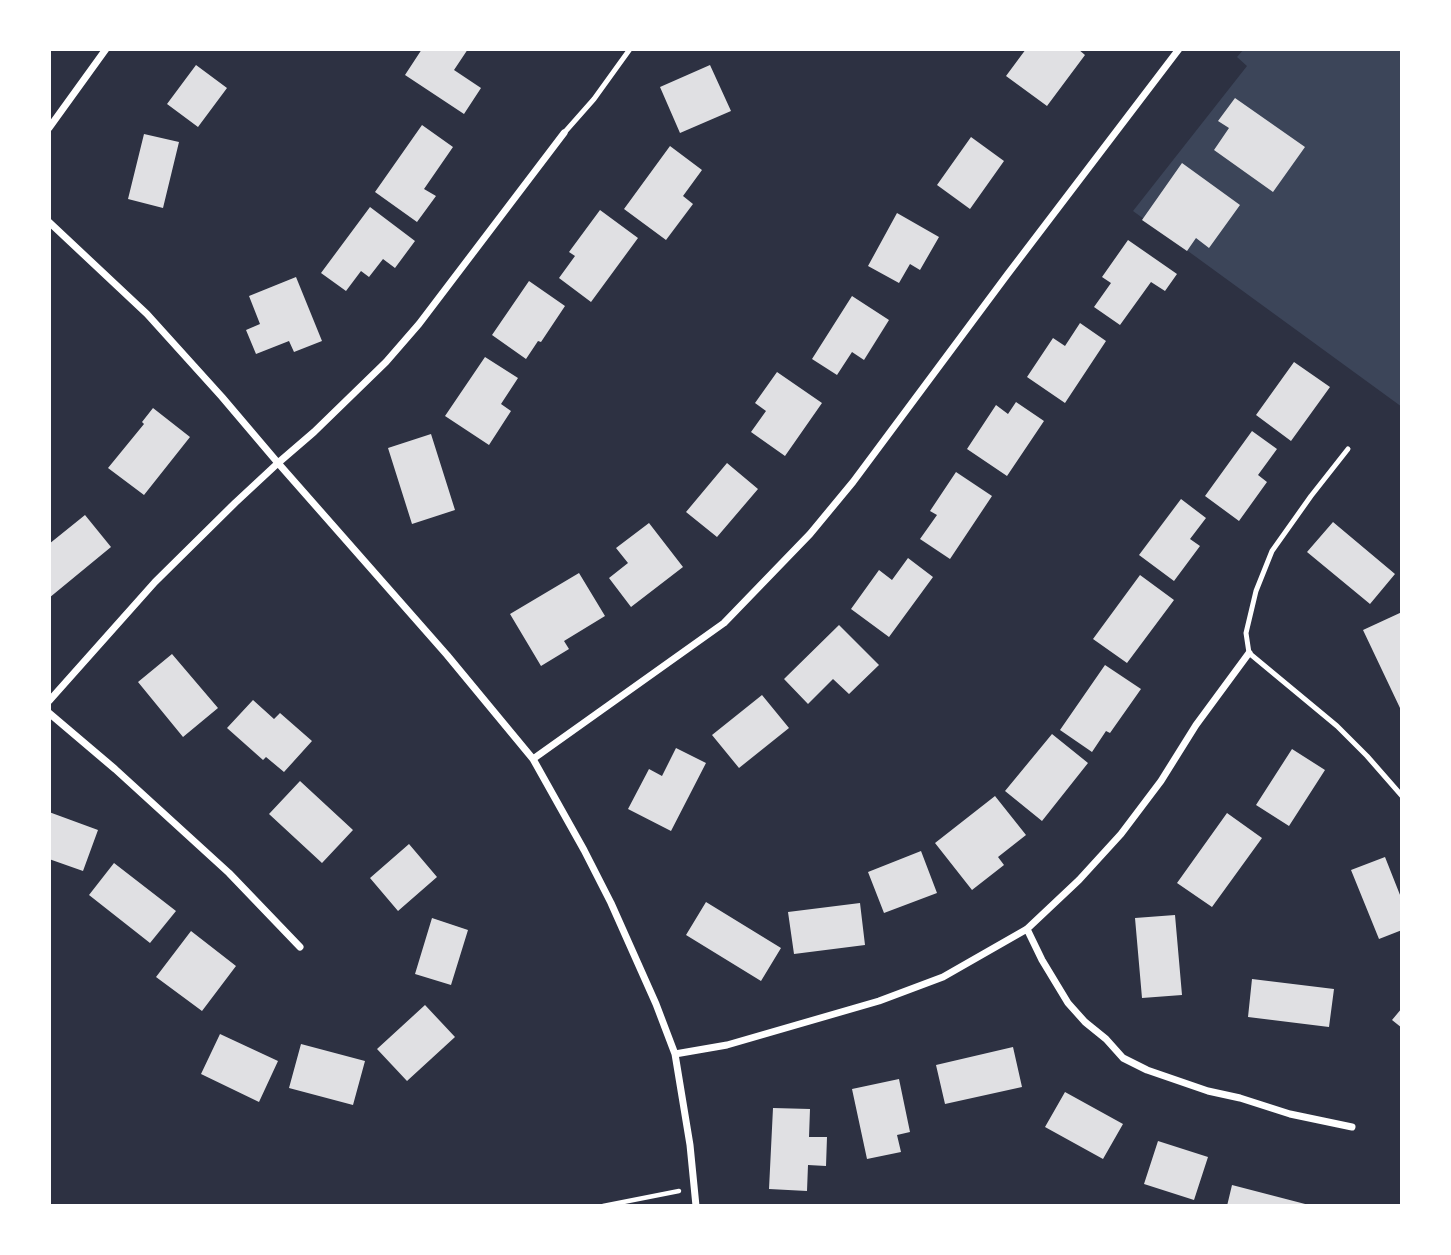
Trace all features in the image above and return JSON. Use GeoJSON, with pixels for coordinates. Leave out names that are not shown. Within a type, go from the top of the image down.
{"type":"FeatureCollection","features":[{"type":"Feature","properties":{"kind":"street"},"geometry":{"type":"LineString","coordinates":[[49,128],[106,49]]}},
{"type":"Feature","properties":{"kind":"street"},"geometry":{"type":"LineString","coordinates":[[533,759],[724,623],[810,534],[853,482],[1179,49]]}},
{"type":"Feature","properties":{"kind":"street"},"geometry":{"type":"LineString","coordinates":[[49,701],[155,582],[386,362],[419,324],[564,133]]}},
{"type":"Feature","properties":{"kind":"street"},"geometry":{"type":"LineString","coordinates":[[49,222],[147,314],[222,397],[447,655],[533,759],[611,903],[675,1054],[690,1145],[696,1206]]}},
{"type":"Feature","properties":{"kind":"street"},"geometry":{"type":"LineString","coordinates":[[675,1054],[727,1045],[879,1001],[943,977],[1027,929],[1079,880],[1121,834],[1249,653]]}},
{"type":"Feature","properties":{"kind":"street"},"geometry":{"type":"LineString","coordinates":[[49,713],[229,873],[300,947]]}},
{"type":"Feature","properties":{"kind":"street"},"geometry":{"type":"LineString","coordinates":[[1027,929],[1042,960],[1069,1003],[1123,1058],[1147,1070],[1208,1091],[1290,1114],[1352,1127]]}},
{"type":"Feature","properties":{"kind":"lane"},"geometry":{"type":"LineString","coordinates":[[564,133],[630,49]]}},
{"type":"Feature","properties":{"kind":"lane"},"geometry":{"type":"LineString","coordinates":[[1348,449],[1272,551],[1256,592],[1246,633],[1249,653],[1337,726],[1402,796]]}},
{"type":"Feature","properties":{"kind":"path"},"geometry":{"type":"LineString","coordinates":[[603,1206],[694,1189]]}},
{"type":"Feature","properties":{"kind":"shaded area"},"geometry":{"type":"Polygon","coordinates":[[[1244,49],[1402,49],[1402,407],[1133,211],[1247,66],[1237,57],[1244,49]]]}},
{"type":"Feature","properties":{"kind":"building"},"geometry":{"type":"Polygon","coordinates":[[[422,49],[468,49],[454,70],[481,88],[464,114],[405,75],[422,49]]]}},
{"type":"Feature","properties":{"kind":"building"},"geometry":{"type":"Polygon","coordinates":[[[1026,49],[1078,49],[1085,55],[1047,106],[1006,76],[1026,49]]]}},
{"type":"Feature","properties":{"kind":"building"},"geometry":{"type":"Polygon","coordinates":[[[196,65],[227,88],[198,127],[167,104],[196,65]]]}},
{"type":"Feature","properties":{"kind":"building"},"geometry":{"type":"Polygon","coordinates":[[[710,65],[731,111],[680,133],[660,87],[710,65]]]}},
{"type":"Feature","properties":{"kind":"building"},"geometry":{"type":"Polygon","coordinates":[[[1235,98],[1305,147],[1273,192],[1214,150],[1229,128],[1218,121],[1235,98]]]}},
{"type":"Feature","properties":{"kind":"building"},"geometry":{"type":"Polygon","coordinates":[[[422,125],[453,147],[424,189],[436,196],[417,222],[375,192],[422,125]]]}},
{"type":"Feature","properties":{"kind":"building"},"geometry":{"type":"Polygon","coordinates":[[[144,134],[179,142],[163,208],[128,199],[144,134]]]}},
{"type":"Feature","properties":{"kind":"building"},"geometry":{"type":"Polygon","coordinates":[[[971,137],[1004,161],[970,209],[937,185],[971,137]]]}},
{"type":"Feature","properties":{"kind":"building"},"geometry":{"type":"Polygon","coordinates":[[[670,146],[702,170],[683,196],[693,204],[666,240],[624,209],[670,146]]]}},
{"type":"Feature","properties":{"kind":"building"},"geometry":{"type":"Polygon","coordinates":[[[1182,163],[1240,205],[1209,248],[1196,238],[1187,251],[1142,220],[1182,163]]]}},
{"type":"Feature","properties":{"kind":"building"},"geometry":{"type":"Polygon","coordinates":[[[370,207],[415,241],[395,268],[383,259],[369,277],[361,271],[346,291],[321,273],[370,207]]]}},
{"type":"Feature","properties":{"kind":"building"},"geometry":{"type":"Polygon","coordinates":[[[600,210],[638,238],[591,302],[559,278],[575,256],[569,252],[600,210]]]}},
{"type":"Feature","properties":{"kind":"building"},"geometry":{"type":"Polygon","coordinates":[[[897,213],[939,237],[920,270],[910,264],[899,283],[868,266],[897,213]]]}},
{"type":"Feature","properties":{"kind":"building"},"geometry":{"type":"Polygon","coordinates":[[[1128,240],[1177,274],[1165,291],[1151,282],[1120,325],[1094,307],[1111,283],[1102,277],[1128,240]]]}},
{"type":"Feature","properties":{"kind":"building"},"geometry":{"type":"Polygon","coordinates":[[[296,277],[322,341],[294,352],[289,341],[256,354],[246,330],[260,324],[249,296],[296,277]]]}},
{"type":"Feature","properties":{"kind":"building"},"geometry":{"type":"Polygon","coordinates":[[[529,281],[565,306],[526,359],[492,335],[529,281]]]}},
{"type":"Feature","properties":{"kind":"building"},"geometry":{"type":"Polygon","coordinates":[[[852,296],[889,320],[864,360],[852,352],[837,375],[812,359],[852,296]]]}},
{"type":"Feature","properties":{"kind":"building"},"geometry":{"type":"Polygon","coordinates":[[[1080,323],[1106,341],[1065,403],[1027,377],[1053,338],[1065,346],[1080,323]]]}},
{"type":"Feature","properties":{"kind":"building"},"geometry":{"type":"Polygon","coordinates":[[[485,357],[518,378],[501,404],[511,411],[489,445],[445,416],[485,357]]]}},
{"type":"Feature","properties":{"kind":"building"},"geometry":{"type":"Polygon","coordinates":[[[1294,362],[1330,387],[1291,441],[1256,415],[1294,362]]]}},
{"type":"Feature","properties":{"kind":"building"},"geometry":{"type":"Polygon","coordinates":[[[777,372],[822,403],[785,456],[751,432],[766,411],[755,403],[777,372]]]}},
{"type":"Feature","properties":{"kind":"building"},"geometry":{"type":"Polygon","coordinates":[[[1016,402],[1044,421],[1007,476],[967,449],[996,405],[1008,414],[1016,402]]]}},
{"type":"Feature","properties":{"kind":"building"},"geometry":{"type":"Polygon","coordinates":[[[153,408],[190,437],[144,495],[108,468],[144,424],[142,422],[153,408]]]}},
{"type":"Feature","properties":{"kind":"building"},"geometry":{"type":"Polygon","coordinates":[[[1252,431],[1277,449],[1258,475],[1267,482],[1239,521],[1205,496],[1252,431]]]}},
{"type":"Feature","properties":{"kind":"building"},"geometry":{"type":"Polygon","coordinates":[[[431,434],[455,510],[412,524],[388,448],[431,434]]]}},
{"type":"Feature","properties":{"kind":"building"},"geometry":{"type":"Polygon","coordinates":[[[727,463],[758,489],[717,537],[686,512],[727,463]]]}},
{"type":"Feature","properties":{"kind":"building"},"geometry":{"type":"Polygon","coordinates":[[[956,472],[992,496],[950,559],[920,539],[937,515],[930,511],[956,472]]]}},
{"type":"Feature","properties":{"kind":"building"},"geometry":{"type":"Polygon","coordinates":[[[1181,499],[1206,518],[1190,539],[1200,546],[1174,581],[1139,555],[1181,499]]]}},
{"type":"Feature","properties":{"kind":"building"},"geometry":{"type":"Polygon","coordinates":[[[85,515],[111,547],[49,598],[49,544],[85,515]]]}},
{"type":"Feature","properties":{"kind":"building"},"geometry":{"type":"Polygon","coordinates":[[[1333,522],[1395,574],[1370,604],[1307,552],[1333,522]]]}},
{"type":"Feature","properties":{"kind":"building"},"geometry":{"type":"Polygon","coordinates":[[[649,523],[683,567],[631,607],[609,578],[628,563],[616,548],[649,523]]]}},
{"type":"Feature","properties":{"kind":"building"},"geometry":{"type":"Polygon","coordinates":[[[908,558],[933,577],[889,637],[851,609],[879,570],[892,580],[908,558]]]}},
{"type":"Feature","properties":{"kind":"building"},"geometry":{"type":"Polygon","coordinates":[[[579,573],[605,616],[564,641],[569,649],[541,666],[510,614],[579,573]]]}},
{"type":"Feature","properties":{"kind":"building"},"geometry":{"type":"Polygon","coordinates":[[[1140,575],[1174,600],[1127,663],[1093,639],[1140,575]]]}},
{"type":"Feature","properties":{"kind":"building"},"geometry":{"type":"Polygon","coordinates":[[[1402,612],[1402,707],[1400,708],[1363,630],[1402,612]]]}},
{"type":"Feature","properties":{"kind":"building"},"geometry":{"type":"Polygon","coordinates":[[[839,625],[879,665],[849,694],[833,679],[808,704],[784,679],[839,625]]]}},
{"type":"Feature","properties":{"kind":"building"},"geometry":{"type":"Polygon","coordinates":[[[172,654],[218,708],[183,737],[138,682],[172,654]]]}},
{"type":"Feature","properties":{"kind":"building"},"geometry":{"type":"Polygon","coordinates":[[[1105,665],[1141,689],[1110,733],[1106,731],[1092,752],[1060,730],[1105,665]]]}},
{"type":"Feature","properties":{"kind":"building"},"geometry":{"type":"Polygon","coordinates":[[[762,695],[789,728],[739,768],[712,735],[762,695]]]}},
{"type":"Feature","properties":{"kind":"building"},"geometry":{"type":"Polygon","coordinates":[[[253,700],[274,719],[280,713],[312,741],[284,772],[266,757],[263,760],[227,728],[253,700]]]}},
{"type":"Feature","properties":{"kind":"building"},"geometry":{"type":"Polygon","coordinates":[[[1052,734],[1088,763],[1042,821],[1005,791],[1052,734]]]}},
{"type":"Feature","properties":{"kind":"building"},"geometry":{"type":"Polygon","coordinates":[[[676,748],[706,763],[671,831],[628,809],[649,769],[662,776],[676,748]]]}},
{"type":"Feature","properties":{"kind":"building"},"geometry":{"type":"Polygon","coordinates":[[[1292,749],[1325,770],[1289,826],[1256,805],[1292,749]]]}},
{"type":"Feature","properties":{"kind":"building"},"geometry":{"type":"Polygon","coordinates":[[[300,781],[353,830],[322,863],[269,814],[300,781]]]}},
{"type":"Feature","properties":{"kind":"building"},"geometry":{"type":"Polygon","coordinates":[[[995,796],[1026,835],[998,857],[1004,865],[972,890],[935,843],[995,796]]]}},
{"type":"Feature","properties":{"kind":"building"},"geometry":{"type":"Polygon","coordinates":[[[49,812],[98,830],[83,871],[49,859],[49,812]]]}},
{"type":"Feature","properties":{"kind":"building"},"geometry":{"type":"Polygon","coordinates":[[[1227,813],[1262,838],[1212,907],[1177,883],[1227,813]]]}},
{"type":"Feature","properties":{"kind":"building"},"geometry":{"type":"Polygon","coordinates":[[[409,844],[437,877],[398,911],[370,878],[409,844]]]}},
{"type":"Feature","properties":{"kind":"building"},"geometry":{"type":"Polygon","coordinates":[[[921,851],[937,893],[884,913],[868,872],[921,851]]]}},
{"type":"Feature","properties":{"kind":"building"},"geometry":{"type":"Polygon","coordinates":[[[1385,857],[1402,900],[1402,930],[1379,939],[1351,870],[1385,857]]]}},
{"type":"Feature","properties":{"kind":"building"},"geometry":{"type":"Polygon","coordinates":[[[114,863],[176,911],[150,943],[89,895],[114,863]]]}},
{"type":"Feature","properties":{"kind":"building"},"geometry":{"type":"Polygon","coordinates":[[[706,902],[781,948],[761,981],[686,935],[706,902]]]}},
{"type":"Feature","properties":{"kind":"building"},"geometry":{"type":"Polygon","coordinates":[[[860,903],[865,945],[794,954],[788,912],[860,903]]]}},
{"type":"Feature","properties":{"kind":"building"},"geometry":{"type":"Polygon","coordinates":[[[1175,915],[1182,995],[1142,998],[1135,918],[1175,915]]]}},
{"type":"Feature","properties":{"kind":"building"},"geometry":{"type":"Polygon","coordinates":[[[432,918],[468,930],[451,985],[415,974],[432,918]]]}},
{"type":"Feature","properties":{"kind":"building"},"geometry":{"type":"Polygon","coordinates":[[[191,931],[236,966],[202,1011],[156,977],[191,931]]]}},
{"type":"Feature","properties":{"kind":"building"},"geometry":{"type":"Polygon","coordinates":[[[1252,979],[1334,989],[1329,1027],[1248,1017],[1252,979]]]}},
{"type":"Feature","properties":{"kind":"building"},"geometry":{"type":"Polygon","coordinates":[[[425,1005],[455,1037],[407,1081],[377,1049],[425,1005]]]}},
{"type":"Feature","properties":{"kind":"building"},"geometry":{"type":"Polygon","coordinates":[[[1402,1008],[1402,1028],[1392,1020],[1402,1008]]]}},
{"type":"Feature","properties":{"kind":"building"},"geometry":{"type":"Polygon","coordinates":[[[220,1034],[278,1061],[259,1102],[201,1074],[220,1034]]]}},
{"type":"Feature","properties":{"kind":"building"},"geometry":{"type":"Polygon","coordinates":[[[301,1044],[365,1061],[353,1105],[289,1088],[301,1044]]]}},
{"type":"Feature","properties":{"kind":"building"},"geometry":{"type":"Polygon","coordinates":[[[1013,1047],[1022,1087],[945,1104],[936,1065],[1013,1047]]]}},
{"type":"Feature","properties":{"kind":"building"},"geometry":{"type":"Polygon","coordinates":[[[899,1079],[910,1132],[897,1135],[901,1152],[867,1159],[852,1089],[899,1079]]]}},
{"type":"Feature","properties":{"kind":"building"},"geometry":{"type":"Polygon","coordinates":[[[1065,1092],[1123,1124],[1103,1159],[1045,1127],[1065,1092]]]}},
{"type":"Feature","properties":{"kind":"building"},"geometry":{"type":"Polygon","coordinates":[[[773,1108],[810,1109],[809,1137],[827,1137],[826,1166],[808,1165],[807,1191],[769,1189],[773,1108]]]}},
{"type":"Feature","properties":{"kind":"building"},"geometry":{"type":"Polygon","coordinates":[[[1158,1141],[1208,1157],[1194,1200],[1144,1184],[1158,1141]]]}},
{"type":"Feature","properties":{"kind":"building"},"geometry":{"type":"Polygon","coordinates":[[[1232,1185],[1309,1205],[1309,1206],[1227,1206],[1232,1185]]]}}]}
